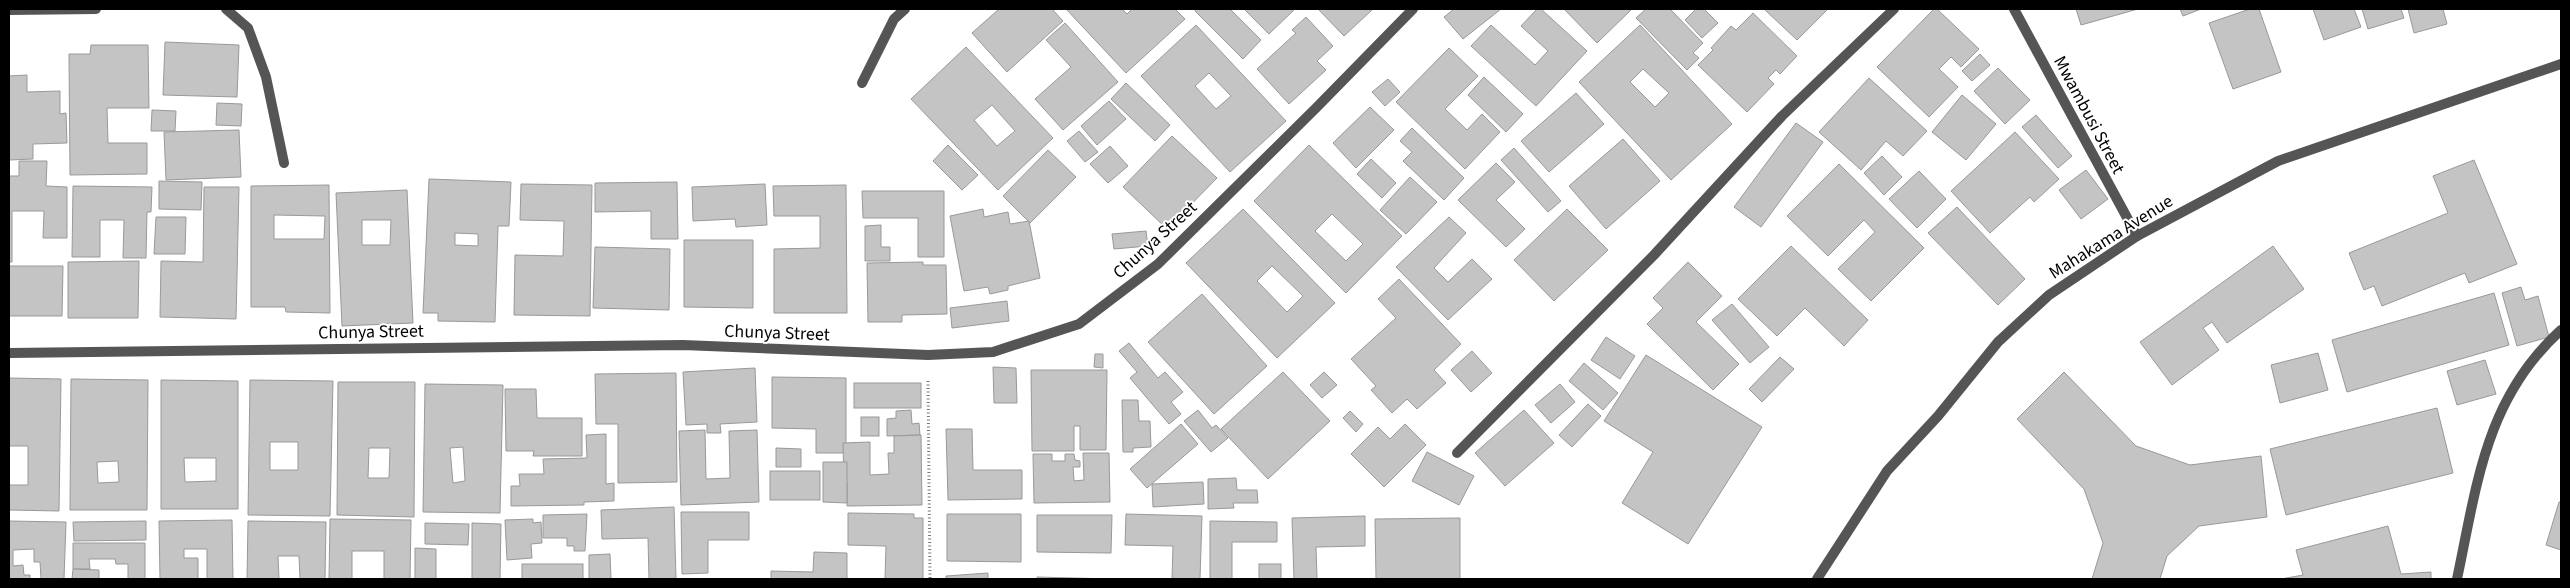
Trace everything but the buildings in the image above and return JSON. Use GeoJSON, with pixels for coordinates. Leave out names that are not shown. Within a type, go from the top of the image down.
{"type":"FeatureCollection","features":[{"type":"Feature","properties":{"kind":"street"},"geometry":{"type":"LineString","coordinates":[[9,10],[96,9]]}},
{"type":"Feature","properties":{"kind":"street"},"geometry":{"type":"LineString","coordinates":[[226,9],[248,28],[266,77],[284,163]]}},
{"type":"Feature","properties":{"kind":"street"},"geometry":{"type":"LineString","coordinates":[[862,83],[894,19],[905,9]]}},
{"type":"Feature","properties":{"kind":"street","name":"Chunya Street"},"geometry":{"type":"LineString","coordinates":[[9,353],[683,345],[928,355],[993,352],[1079,324],[1158,264],[1413,9]]}},
{"type":"Feature","properties":{"kind":"street"},"geometry":{"type":"LineString","coordinates":[[1457,453],[1654,255],[1782,116],[1894,9]]}},
{"type":"Feature","properties":{"kind":"street","name":"Mwambusi Street"},"geometry":{"type":"LineString","coordinates":[[2014,9],[2136,236]]}},
{"type":"Feature","properties":{"kind":"street","name":"Mahakama Avenue"},"geometry":{"type":"LineString","coordinates":[[1817,579],[1887,472],[1938,416],[1998,342],[2050,295],[2136,236],[2278,161],[2561,64]]}},
{"type":"Feature","properties":{"kind":"street"},"geometry":{"type":"LineString","coordinates":[[2457,579],[2482,460],[2507,397],[2561,330]]}},
{"type":"Feature","properties":{"kind":"path"},"geometry":{"type":"LineString","coordinates":[[928,355],[930,579]]}}]}
